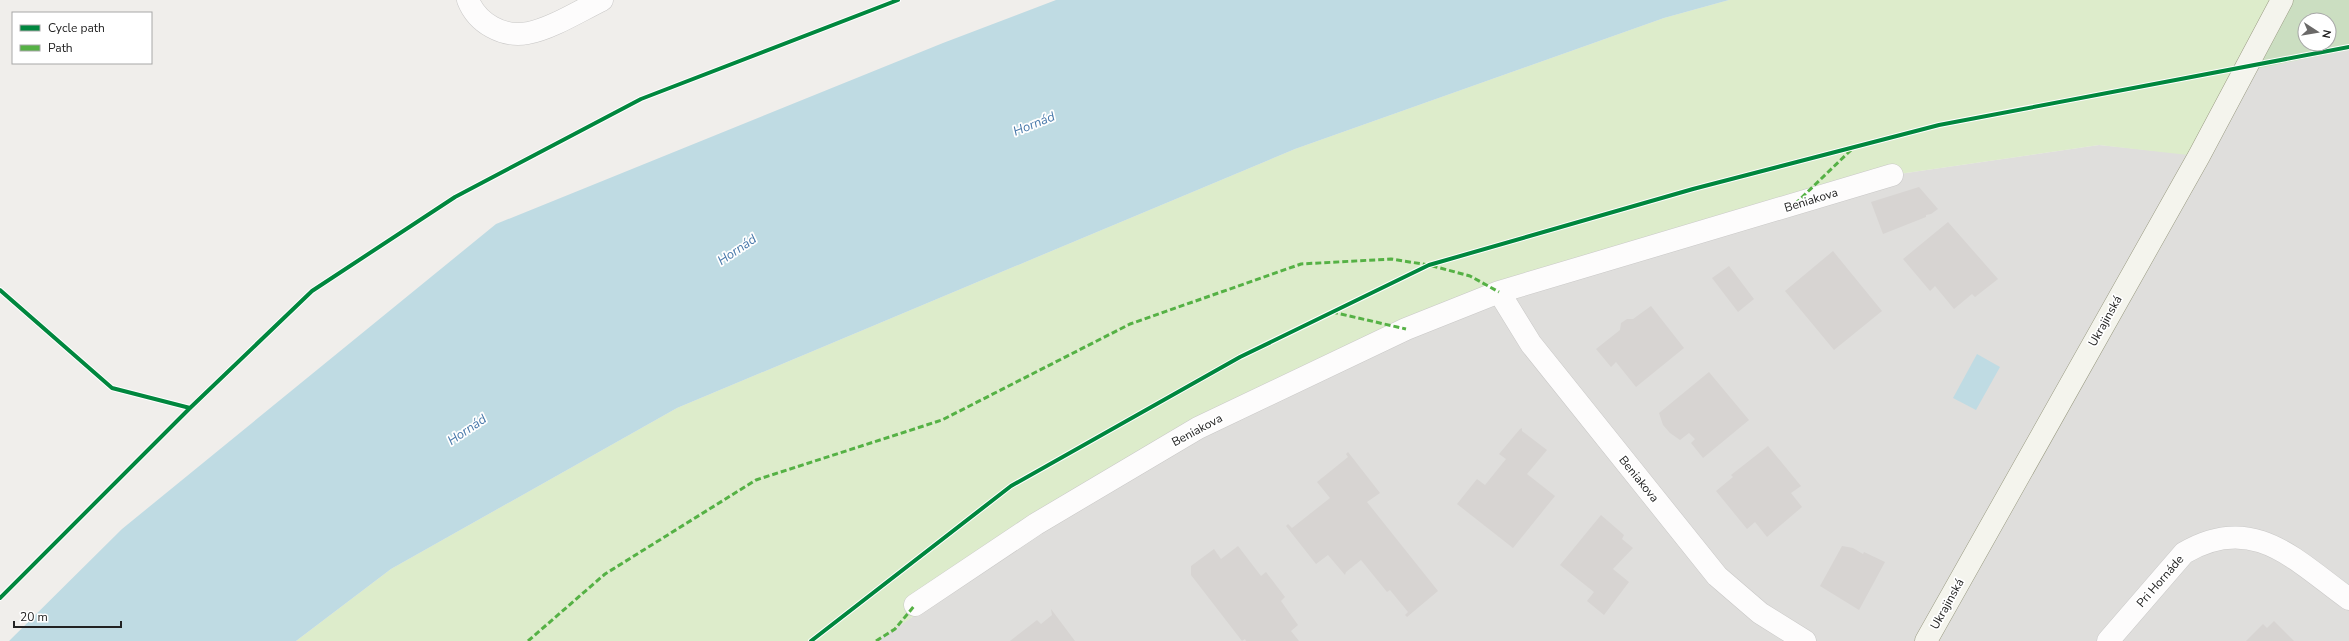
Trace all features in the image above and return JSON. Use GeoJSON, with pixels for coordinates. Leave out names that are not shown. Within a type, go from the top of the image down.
{"type":"FeatureCollection","features":[{"type":"Feature","properties":{"kind":"main road","name":"Ukrajinská"},"geometry":{"type":"LineString","coordinates":[[1926,641],[2199,156],[2282,0]]}},
{"type":"Feature","properties":{"kind":"street"},"geometry":{"type":"LineString","coordinates":[[468,0],[472,11],[485,24],[506,33],[528,33],[602,0]]}},
{"type":"Feature","properties":{"kind":"street","name":"Beniakova"},"geometry":{"type":"LineString","coordinates":[[915,605],[1036,524],[1198,428],[1406,329],[1499,292],[1892,175]]}},
{"type":"Feature","properties":{"kind":"street","name":"Beniakova"},"geometry":{"type":"LineString","coordinates":[[1499,292],[1531,344],[1717,576],[1760,613],[1805,641]]}},
{"type":"Feature","properties":{"kind":"street","name":"Pri Hornáde"},"geometry":{"type":"LineString","coordinates":[[2108,641],[2184,553],[2199,544],[2216,540],[2235,537],[2256,539],[2273,545],[2349,599]]}},
{"type":"Feature","properties":{"kind":"shaded area"},"geometry":{"type":"Polygon","coordinates":[[[2349,50],[2349,641],[876,641],[1198,428],[1406,329],[1892,175],[2099,145],[2197,155],[2246,71],[2349,50]]]}},
{"type":"Feature","properties":{"kind":"green space"},"geometry":{"type":"Polygon","coordinates":[[[1729,0],[2280,0],[2197,156],[2099,145],[1892,175],[1499,292],[1198,428],[876,641],[296,641],[391,569],[677,408],[1295,149],[1664,18],[1729,0]]]}},
{"type":"Feature","properties":{"kind":"green space"},"geometry":{"type":"Polygon","coordinates":[[[2280,0],[2349,0],[2349,50],[2246,71],[2280,0]]]}},
{"type":"Feature","properties":{"kind":"water","name":"Hornád"},"geometry":{"type":"Polygon","coordinates":[[[1056,0],[1729,0],[1664,18],[1295,149],[677,408],[391,569],[296,641],[9,641],[122,529],[496,224],[943,43],[1056,0]]]}},
{"type":"Feature","properties":{"kind":"water"},"geometry":{"type":"Polygon","coordinates":[[[1977,354],[2000,367],[1976,410],[1953,398],[1977,354]]]}},
{"type":"Feature","properties":{"kind":"building"},"geometry":{"type":"Polygon","coordinates":[[[1919,187],[1938,209],[1931,214],[1926,215],[1926,217],[1883,234],[1871,202],[1919,187]]]}},
{"type":"Feature","properties":{"kind":"building"},"geometry":{"type":"Polygon","coordinates":[[[1948,222],[1998,279],[1975,297],[1972,294],[1954,309],[1935,286],[1930,291],[1903,259],[1948,222]]]}},
{"type":"Feature","properties":{"kind":"building"},"geometry":{"type":"Polygon","coordinates":[[[1833,251],[1882,311],[1834,350],[1785,291],[1833,251]]]}},
{"type":"Feature","properties":{"kind":"building"},"geometry":{"type":"Polygon","coordinates":[[[1729,266],[1754,299],[1738,312],[1712,278],[1729,266]]]}},
{"type":"Feature","properties":{"kind":"building"},"geometry":{"type":"Polygon","coordinates":[[[1651,306],[1684,348],[1636,387],[1616,362],[1611,367],[1596,349],[1620,330],[1621,323],[1627,319],[1633,319],[1651,306]]]}},
{"type":"Feature","properties":{"kind":"building"},"geometry":{"type":"Polygon","coordinates":[[[1709,372],[1749,420],[1703,458],[1691,443],[1695,439],[1689,433],[1680,440],[1670,433],[1663,425],[1659,413],[1709,372]]]}},
{"type":"Feature","properties":{"kind":"building"},"geometry":{"type":"Polygon","coordinates":[[[1522,428],[1522,431],[1547,450],[1527,474],[1555,496],[1513,548],[1457,504],[1477,479],[1485,485],[1506,459],[1499,454],[1522,428]]]}},
{"type":"Feature","properties":{"kind":"building"},"geometry":{"type":"Polygon","coordinates":[[[1768,446],[1801,486],[1791,493],[1802,507],[1767,537],[1755,522],[1747,529],[1716,491],[1733,477],[1731,475],[1768,446]]]}},
{"type":"Feature","properties":{"kind":"building"},"geometry":{"type":"Polygon","coordinates":[[[1348,452],[1380,493],[1367,502],[1438,591],[1407,617],[1405,615],[1408,612],[1390,590],[1387,592],[1361,560],[1346,572],[1345,575],[1328,555],[1316,564],[1286,526],[1288,524],[1292,528],[1330,498],[1317,482],[1348,457],[1346,454],[1348,452]]]}},
{"type":"Feature","properties":{"kind":"building"},"geometry":{"type":"Polygon","coordinates":[[[1601,515],[1624,535],[1622,539],[1633,548],[1613,569],[1629,582],[1604,615],[1587,601],[1594,592],[1560,565],[1601,515]]]}},
{"type":"Feature","properties":{"kind":"building"},"geometry":{"type":"Polygon","coordinates":[[[1238,546],[1261,576],[1266,572],[1285,597],[1281,601],[1298,625],[1291,631],[1299,641],[1246,641],[1245,639],[1242,641],[1191,575],[1191,566],[1214,549],[1221,559],[1238,546]]]}},
{"type":"Feature","properties":{"kind":"building"},"geometry":{"type":"Polygon","coordinates":[[[1842,546],[1853,548],[1863,554],[1864,552],[1885,562],[1859,610],[1820,586],[1842,546]]]}},
{"type":"Feature","properties":{"kind":"building"},"geometry":{"type":"Polygon","coordinates":[[[1051,609],[1075,641],[1010,641],[1037,620],[1041,624],[1052,615],[1051,609]]]}},
{"type":"Feature","properties":{"kind":"building"},"geometry":{"type":"Polygon","coordinates":[[[2274,621],[2294,641],[2246,641],[2263,624],[2267,628],[2274,621]]]}},
{"type":"Feature","properties":{"kind":"marked path"},"geometry":{"type":"LineString","coordinates":[[1795,204],[1852,149]]}},
{"type":"Feature","properties":{"kind":"marked path"},"geometry":{"type":"LineString","coordinates":[[528,641],[605,574],[756,480],[942,420],[1130,324],[1301,264],[1391,259],[1429,265],[1470,276],[1499,292]]}},
{"type":"Feature","properties":{"kind":"marked path"},"geometry":{"type":"LineString","coordinates":[[1332,312],[1406,329]]}},
{"type":"Feature","properties":{"kind":"marked path"},"geometry":{"type":"LineString","coordinates":[[876,641],[895,629],[915,605]]}},
{"type":"Feature","properties":{"kind":"cycle path"},"geometry":{"type":"LineString","coordinates":[[0,598],[190,408],[312,291],[455,197],[641,99],[898,0]]}},
{"type":"Feature","properties":{"kind":"cycle path"},"geometry":{"type":"LineString","coordinates":[[811,641],[1011,486],[1240,357],[1429,265],[1693,189],[1939,125],[2349,47]]}},
{"type":"Feature","properties":{"kind":"cycle path"},"geometry":{"type":"LineString","coordinates":[[0,290],[112,388],[190,408]]}}]}
